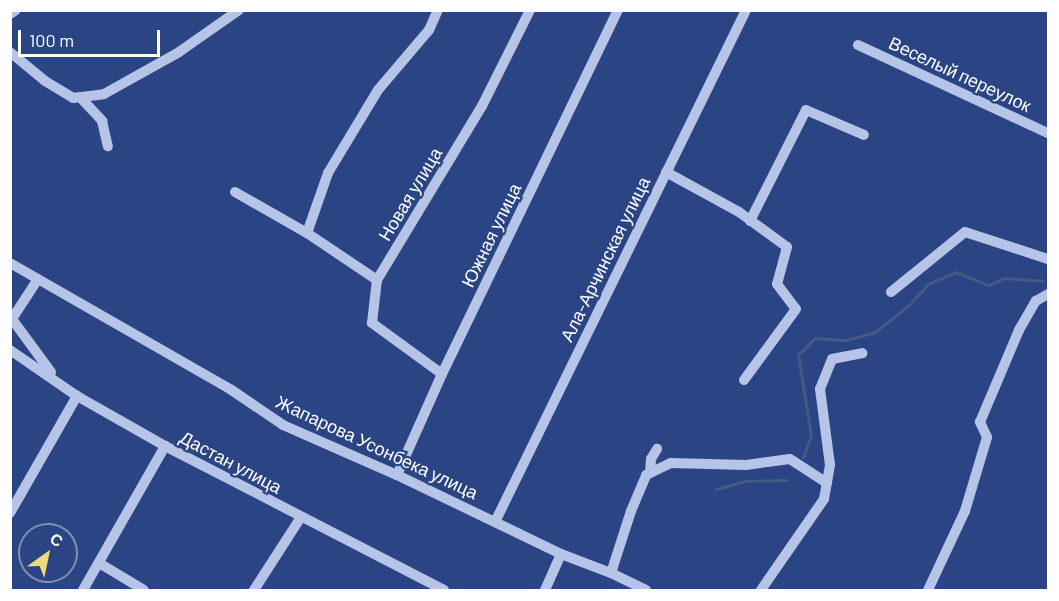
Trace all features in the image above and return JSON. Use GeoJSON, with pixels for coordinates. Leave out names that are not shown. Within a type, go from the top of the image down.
{"type":"FeatureCollection","features":[{"type":"Feature","properties":{"kind":"street"},"geometry":{"type":"LineString","coordinates":[[10,14],[16,10]]}},
{"type":"Feature","properties":{"kind":"street"},"geometry":{"type":"LineString","coordinates":[[10,52],[45,81],[73,98],[104,94],[179,52],[239,10]]}},
{"type":"Feature","properties":{"kind":"street"},"geometry":{"type":"LineString","coordinates":[[306,233],[328,173],[378,90],[429,30],[438,10]]}},
{"type":"Feature","properties":{"kind":"street","name":"Новая улица"},"geometry":{"type":"LineString","coordinates":[[442,374],[372,323],[377,280],[482,106],[530,10]]}},
{"type":"Feature","properties":{"kind":"street","name":"Южная улица"},"geometry":{"type":"LineString","coordinates":[[397,475],[442,374],[618,10]]}},
{"type":"Feature","properties":{"kind":"street","name":"Ала-Арчинская улица"},"geometry":{"type":"LineString","coordinates":[[495,522],[746,10]]}},
{"type":"Feature","properties":{"kind":"street","name":"Веселый переулок"},"geometry":{"type":"LineString","coordinates":[[858,45],[1048,133]]}},
{"type":"Feature","properties":{"kind":"street"},"geometry":{"type":"LineString","coordinates":[[80,97],[102,121],[108,146]]}},
{"type":"Feature","properties":{"kind":"street"},"geometry":{"type":"LineString","coordinates":[[750,220],[806,110],[864,135]]}},
{"type":"Feature","properties":{"kind":"street"},"geometry":{"type":"LineString","coordinates":[[666,172],[689,183],[750,220],[787,247],[777,284],[796,309],[744,381]]}},
{"type":"Feature","properties":{"kind":"street"},"geometry":{"type":"LineString","coordinates":[[235,192],[306,233],[377,280]]}},
{"type":"Feature","properties":{"kind":"street"},"geometry":{"type":"LineString","coordinates":[[891,292],[965,232],[1048,259]]}},
{"type":"Feature","properties":{"kind":"street","name":"Жапарова Усонбека улица"},"geometry":{"type":"LineString","coordinates":[[10,263],[230,389],[283,425],[397,475],[561,554],[611,573],[646,591]]}},
{"type":"Feature","properties":{"kind":"street"},"geometry":{"type":"LineString","coordinates":[[38,279],[11,320],[42,362],[65,386]]}},
{"type":"Feature","properties":{"kind":"street"},"geometry":{"type":"LineString","coordinates":[[928,591],[965,511],[987,437],[980,422],[1018,330],[1036,301],[1048,294]]}},
{"type":"Feature","properties":{"kind":"street","name":"Дастан улица"},"geometry":{"type":"LineString","coordinates":[[10,350],[77,396],[165,446],[444,591]]}},
{"type":"Feature","properties":{"kind":"street"},"geometry":{"type":"LineString","coordinates":[[761,591],[824,499],[830,465],[820,389],[832,359],[862,353]]}},
{"type":"Feature","properties":{"kind":"street"},"geometry":{"type":"LineString","coordinates":[[10,513],[77,396]]}},
{"type":"Feature","properties":{"kind":"street"},"geometry":{"type":"LineString","coordinates":[[83,591],[165,446]]}},
{"type":"Feature","properties":{"kind":"street"},"geometry":{"type":"LineString","coordinates":[[650,473],[651,459],[657,449]]}},
{"type":"Feature","properties":{"kind":"street"},"geometry":{"type":"LineString","coordinates":[[611,573],[631,511],[646,475],[671,464],[746,465],[790,459],[827,483]]}},
{"type":"Feature","properties":{"kind":"street"},"geometry":{"type":"LineString","coordinates":[[255,591],[301,517]]}},
{"type":"Feature","properties":{"kind":"street"},"geometry":{"type":"LineString","coordinates":[[545,591],[561,554]]}},
{"type":"Feature","properties":{"kind":"street"},"geometry":{"type":"LineString","coordinates":[[99,563],[144,591]]}},
{"type":"Feature","properties":{"kind":"waterway"},"geometry":{"type":"LineString","coordinates":[[803,457],[811,436],[798,355],[815,338],[847,340],[875,332],[910,304],[928,284],[956,272],[989,285],[1004,278],[1043,281]]}},
{"type":"Feature","properties":{"kind":"waterway"},"geometry":{"type":"LineString","coordinates":[[716,489],[745,481],[786,480]]}}]}
